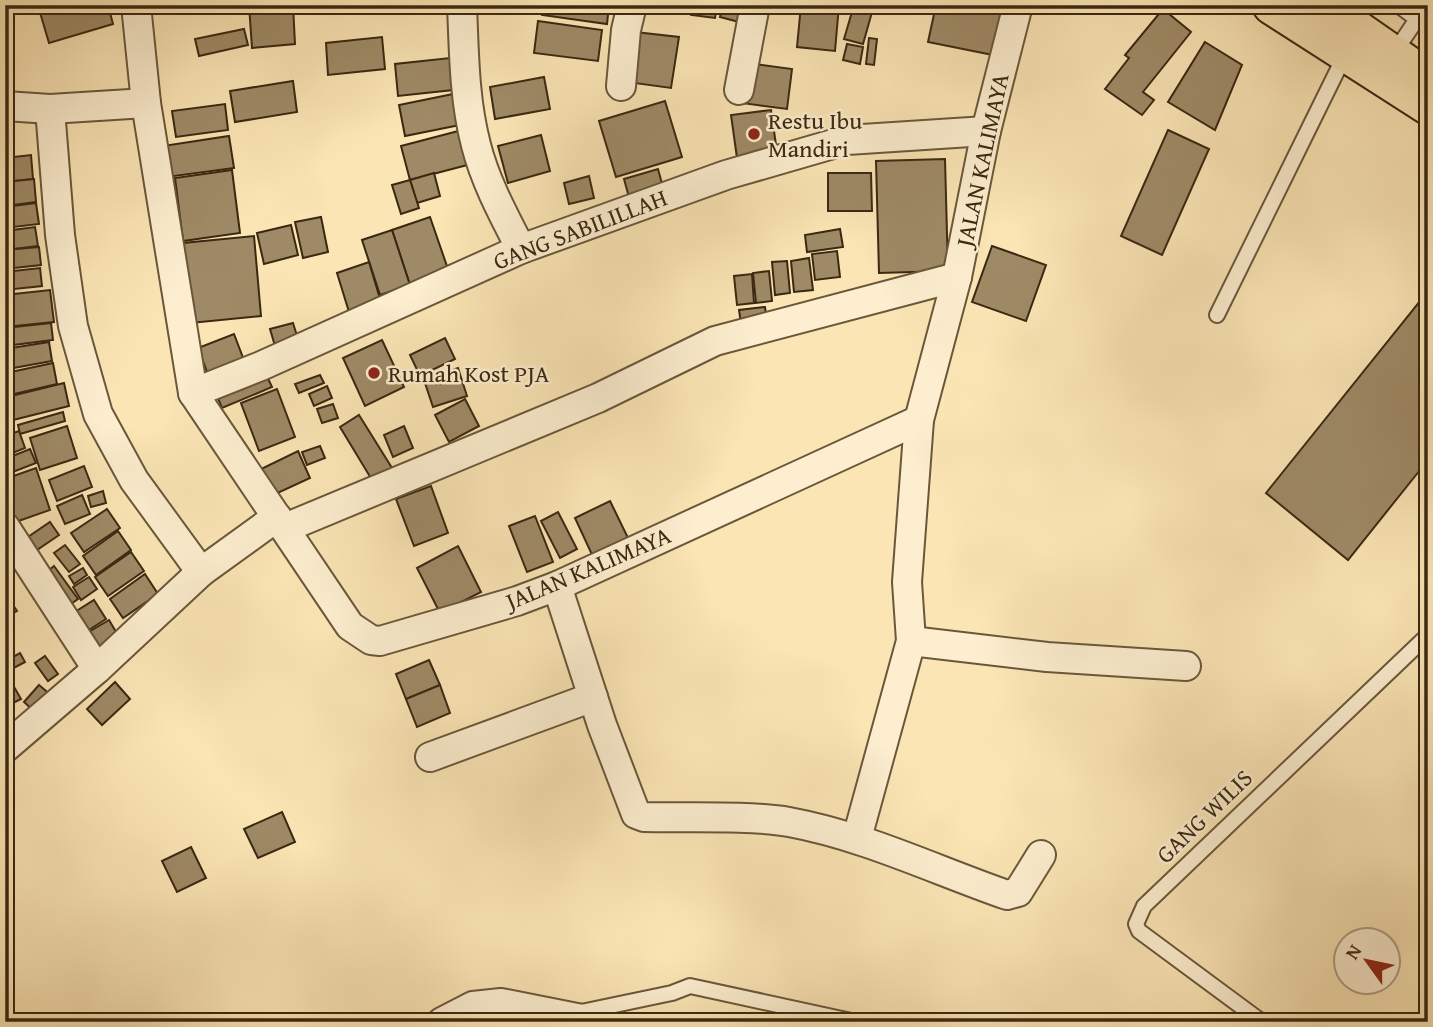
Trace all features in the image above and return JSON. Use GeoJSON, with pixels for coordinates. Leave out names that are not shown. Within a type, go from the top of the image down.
{"type":"FeatureCollection","features":[{"type":"Feature","properties":{"kind":"main road"},"geometry":{"type":"LineString","coordinates":[[1272,5],[1345,55],[1428,106]]}},
{"type":"Feature","properties":{"kind":"main road"},"geometry":{"type":"LineString","coordinates":[[1321,5],[1428,79]]}},
{"type":"Feature","properties":{"kind":"street","name":"JALAN KALIMAYA"},"geometry":{"type":"LineString","coordinates":[[136,5],[146,103],[193,393],[350,626],[371,640],[380,641],[505,605],[557,586],[919,419],[957,277],[986,131],[1018,5]]}},
{"type":"Feature","properties":{"kind":"street"},"geometry":{"type":"LineString","coordinates":[[462,5],[466,91],[476,146],[498,204],[521,249]]}},
{"type":"Feature","properties":{"kind":"street"},"geometry":{"type":"LineString","coordinates":[[621,86],[626,30],[632,5]]}},
{"type":"Feature","properties":{"kind":"street"},"geometry":{"type":"LineString","coordinates":[[739,90],[755,5]]}},
{"type":"Feature","properties":{"kind":"street"},"geometry":{"type":"LineString","coordinates":[[5,106],[50,109],[146,103]]}},
{"type":"Feature","properties":{"kind":"street"},"geometry":{"type":"LineString","coordinates":[[50,109],[60,235],[73,326],[98,414],[134,480],[201,572]]}},
{"type":"Feature","properties":{"kind":"street","name":"GANG SABILILLAH"},"geometry":{"type":"LineString","coordinates":[[193,393],[261,366],[521,249],[726,175],[847,140],[986,131]]}},
{"type":"Feature","properties":{"kind":"street"},"geometry":{"type":"LineString","coordinates":[[5,748],[97,669],[201,572],[281,522],[598,398],[715,341],[957,277]]}},
{"type":"Feature","properties":{"kind":"street"},"geometry":{"type":"LineString","coordinates":[[857,838],[911,640],[907,582],[919,419]]}},
{"type":"Feature","properties":{"kind":"street"},"geometry":{"type":"LineString","coordinates":[[5,527],[97,669]]}},
{"type":"Feature","properties":{"kind":"street"},"geometry":{"type":"LineString","coordinates":[[557,586],[593,697],[636,814],[644,817],[785,821],[857,838],[1007,895],[1018,892],[1041,855]]}},
{"type":"Feature","properties":{"kind":"street"},"geometry":{"type":"LineString","coordinates":[[911,640],[1047,657],[1186,666]]}},
{"type":"Feature","properties":{"kind":"street"},"geometry":{"type":"LineString","coordinates":[[430,757],[593,697]]}},
{"type":"Feature","properties":{"kind":"street"},"geometry":{"type":"LineString","coordinates":[[442,1022],[473,1006],[502,1003],[597,1022]]}},
{"type":"Feature","properties":{"kind":"lane"},"geometry":{"type":"LineString","coordinates":[[1392,55],[1417,19],[1398,5]]}},
{"type":"Feature","properties":{"kind":"lane"},"geometry":{"type":"LineString","coordinates":[[1217,315],[1345,55]]}},
{"type":"Feature","properties":{"kind":"lane","name":"GANG WILIS"},"geometry":{"type":"LineString","coordinates":[[1262,1022],[1139,931],[1136,924],[1138,916],[1144,906],[1310,744],[1428,635]]}},
{"type":"Feature","properties":{"kind":"lane"},"geometry":{"type":"LineString","coordinates":[[567,1018],[691,986],[856,1022]]}},
{"type":"Feature","properties":{"kind":"building"},"geometry":{"type":"Polygon","coordinates":[[[50,5],[108,5],[113,24],[49,43],[39,9],[50,5]]]}},
{"type":"Feature","properties":{"kind":"building"},"geometry":{"type":"Polygon","coordinates":[[[249,5],[293,5],[295,44],[252,48],[249,5]]]}},
{"type":"Feature","properties":{"kind":"building"},"geometry":{"type":"Polygon","coordinates":[[[543,5],[609,5],[607,24],[542,15],[543,5]]]}},
{"type":"Feature","properties":{"kind":"building"},"geometry":{"type":"Polygon","coordinates":[[[692,5],[717,5],[715,18],[691,15],[692,5]]]}},
{"type":"Feature","properties":{"kind":"building"},"geometry":{"type":"Polygon","coordinates":[[[723,5],[744,5],[739,22],[720,17],[723,5]]]}},
{"type":"Feature","properties":{"kind":"building"},"geometry":{"type":"Polygon","coordinates":[[[801,5],[839,5],[835,51],[797,47],[801,5]]]}},
{"type":"Feature","properties":{"kind":"building"},"geometry":{"type":"Polygon","coordinates":[[[854,5],[874,5],[863,44],[844,39],[854,5]]]}},
{"type":"Feature","properties":{"kind":"building"},"geometry":{"type":"Polygon","coordinates":[[[936,5],[1009,5],[998,56],[928,42],[936,5]]]}},
{"type":"Feature","properties":{"kind":"building"},"geometry":{"type":"Polygon","coordinates":[[[1163,9],[1191,32],[1143,92],[1154,100],[1142,115],[1105,89],[1129,58],[1125,55],[1163,9]]]}},
{"type":"Feature","properties":{"kind":"building"},"geometry":{"type":"Polygon","coordinates":[[[538,21],[602,30],[598,61],[534,53],[538,21]]]}},
{"type":"Feature","properties":{"kind":"building"},"geometry":{"type":"Polygon","coordinates":[[[244,29],[248,45],[199,56],[195,39],[244,29]]]}},
{"type":"Feature","properties":{"kind":"building"},"geometry":{"type":"Polygon","coordinates":[[[635,32],[679,37],[671,88],[627,82],[635,32]]]}},
{"type":"Feature","properties":{"kind":"building"},"geometry":{"type":"Polygon","coordinates":[[[382,37],[385,69],[328,75],[326,43],[382,37]]]}},
{"type":"Feature","properties":{"kind":"building"},"geometry":{"type":"Polygon","coordinates":[[[869,38],[877,39],[874,65],[866,64],[869,38]]]}},
{"type":"Feature","properties":{"kind":"building"},"geometry":{"type":"Polygon","coordinates":[[[1205,42],[1242,65],[1215,130],[1168,102],[1205,42]]]}},
{"type":"Feature","properties":{"kind":"building"},"geometry":{"type":"Polygon","coordinates":[[[847,44],[863,47],[860,64],[843,60],[847,44]]]}},
{"type":"Feature","properties":{"kind":"building"},"geometry":{"type":"Polygon","coordinates":[[[450,58],[453,90],[398,96],[395,64],[450,58]]]}},
{"type":"Feature","properties":{"kind":"building"},"geometry":{"type":"Polygon","coordinates":[[[747,63],[792,69],[787,109],[742,103],[747,63]]]}},
{"type":"Feature","properties":{"kind":"building"},"geometry":{"type":"Polygon","coordinates":[[[544,77],[550,109],[495,119],[490,87],[544,77]]]}},
{"type":"Feature","properties":{"kind":"building"},"geometry":{"type":"Polygon","coordinates":[[[293,81],[297,112],[235,122],[230,91],[293,81]]]}},
{"type":"Feature","properties":{"kind":"building"},"geometry":{"type":"Polygon","coordinates":[[[458,93],[465,124],[405,136],[399,105],[458,93]]]}},
{"type":"Feature","properties":{"kind":"building"},"geometry":{"type":"Polygon","coordinates":[[[665,101],[682,157],[616,177],[599,121],[665,101]]]}},
{"type":"Feature","properties":{"kind":"building"},"geometry":{"type":"Polygon","coordinates":[[[225,104],[228,130],[176,137],[172,111],[225,104]]]}},
{"type":"Feature","properties":{"kind":"building","name":"Restu Ibu Mandiri"},"geometry":{"type":"Polygon","coordinates":[[[771,110],[777,152],[737,158],[731,115],[771,110]]]}},
{"type":"Feature","properties":{"kind":"building"},"geometry":{"type":"Polygon","coordinates":[[[466,129],[475,163],[410,180],[401,146],[466,129]]]}},
{"type":"Feature","properties":{"kind":"building"},"geometry":{"type":"Polygon","coordinates":[[[1168,130],[1209,149],[1162,255],[1121,236],[1168,130]]]}},
{"type":"Feature","properties":{"kind":"building"},"geometry":{"type":"Polygon","coordinates":[[[541,135],[550,171],[508,183],[498,146],[541,135]]]}},
{"type":"Feature","properties":{"kind":"building"},"geometry":{"type":"Polygon","coordinates":[[[229,136],[234,168],[167,177],[163,146],[229,136]]]}},
{"type":"Feature","properties":{"kind":"building"},"geometry":{"type":"Polygon","coordinates":[[[31,155],[33,179],[5,182],[5,158],[31,155]]]}},
{"type":"Feature","properties":{"kind":"building"},"geometry":{"type":"Polygon","coordinates":[[[945,159],[948,271],[879,273],[876,161],[945,159]]]}},
{"type":"Feature","properties":{"kind":"building"},"geometry":{"type":"Polygon","coordinates":[[[658,169],[664,191],[630,201],[624,179],[658,169]]]}},
{"type":"Feature","properties":{"kind":"building"},"geometry":{"type":"Polygon","coordinates":[[[232,170],[240,233],[183,241],[175,178],[232,170]]]}},
{"type":"Feature","properties":{"kind":"building"},"geometry":{"type":"Polygon","coordinates":[[[434,173],[440,196],[417,203],[410,180],[434,173]]]}},
{"type":"Feature","properties":{"kind":"building"},"geometry":{"type":"Polygon","coordinates":[[[828,173],[871,173],[872,211],[828,211],[828,173]]]}},
{"type":"Feature","properties":{"kind":"building"},"geometry":{"type":"Polygon","coordinates":[[[589,176],[594,198],[569,204],[564,183],[589,176]]]}},
{"type":"Feature","properties":{"kind":"building"},"geometry":{"type":"Polygon","coordinates":[[[34,179],[36,202],[5,206],[5,182],[34,179]]]}},
{"type":"Feature","properties":{"kind":"building"},"geometry":{"type":"Polygon","coordinates":[[[410,180],[419,208],[401,214],[392,185],[410,180]]]}},
{"type":"Feature","properties":{"kind":"building"},"geometry":{"type":"Polygon","coordinates":[[[36,203],[39,224],[5,228],[5,207],[36,203]]]}},
{"type":"Feature","properties":{"kind":"building"},"geometry":{"type":"Polygon","coordinates":[[[321,217],[328,252],[303,258],[295,222],[321,217]]]}},
{"type":"Feature","properties":{"kind":"building"},"geometry":{"type":"Polygon","coordinates":[[[430,217],[449,272],[410,285],[392,230],[430,217]]]}},
{"type":"Feature","properties":{"kind":"building"},"geometry":{"type":"Polygon","coordinates":[[[291,225],[298,255],[264,264],[257,233],[291,225]]]}},
{"type":"Feature","properties":{"kind":"building"},"geometry":{"type":"Polygon","coordinates":[[[35,227],[38,246],[5,250],[5,231],[35,227]]]}},
{"type":"Feature","properties":{"kind":"building"},"geometry":{"type":"Polygon","coordinates":[[[840,229],[843,247],[807,252],[805,235],[840,229]]]}},
{"type":"Feature","properties":{"kind":"building"},"geometry":{"type":"Polygon","coordinates":[[[392,230],[410,285],[380,295],[362,240],[392,230]]]}},
{"type":"Feature","properties":{"kind":"building"},"geometry":{"type":"Polygon","coordinates":[[[254,236],[261,316],[191,323],[183,243],[254,236]]]}},
{"type":"Feature","properties":{"kind":"building"},"geometry":{"type":"Polygon","coordinates":[[[992,246],[1046,265],[1026,321],[972,302],[992,246]]]}},
{"type":"Feature","properties":{"kind":"building"},"geometry":{"type":"Polygon","coordinates":[[[39,247],[41,265],[5,269],[5,250],[39,247]]]}},
{"type":"Feature","properties":{"kind":"building"},"geometry":{"type":"Polygon","coordinates":[[[837,251],[840,277],[815,280],[812,254],[837,251]]]}},
{"type":"Feature","properties":{"kind":"building"},"geometry":{"type":"Polygon","coordinates":[[[809,258],[813,290],[794,292],[791,261],[809,258]]]}},
{"type":"Feature","properties":{"kind":"building"},"geometry":{"type":"Polygon","coordinates":[[[787,261],[790,293],[775,295],[772,262],[787,261]]]}},
{"type":"Feature","properties":{"kind":"building"},"geometry":{"type":"Polygon","coordinates":[[[369,262],[381,302],[349,312],[337,273],[369,262]]]}},
{"type":"Feature","properties":{"kind":"building"},"geometry":{"type":"Polygon","coordinates":[[[40,268],[42,286],[5,290],[5,272],[40,268]]]}},
{"type":"Feature","properties":{"kind":"building"},"geometry":{"type":"Polygon","coordinates":[[[769,271],[772,301],[756,303],[753,273],[769,271]]]}},
{"type":"Feature","properties":{"kind":"building"},"geometry":{"type":"Polygon","coordinates":[[[752,274],[754,303],[737,305],[734,276],[752,274]]]}},
{"type":"Feature","properties":{"kind":"building"},"geometry":{"type":"Polygon","coordinates":[[[50,290],[54,322],[5,327],[5,295],[50,290]]]}},
{"type":"Feature","properties":{"kind":"building"},"geometry":{"type":"Polygon","coordinates":[[[1428,291],[1428,460],[1348,560],[1266,493],[1428,291]]]}},
{"type":"Feature","properties":{"kind":"building"},"geometry":{"type":"Polygon","coordinates":[[[765,307],[767,321],[741,324],[739,310],[765,307]]]}},
{"type":"Feature","properties":{"kind":"building"},"geometry":{"type":"Polygon","coordinates":[[[51,323],[53,340],[5,346],[5,328],[51,323]]]}},
{"type":"Feature","properties":{"kind":"building"},"geometry":{"type":"Polygon","coordinates":[[[293,323],[298,339],[275,346],[270,329],[293,323]]]}},
{"type":"Feature","properties":{"kind":"building"},"geometry":{"type":"Polygon","coordinates":[[[234,334],[245,363],[209,377],[198,348],[234,334]]]}},
{"type":"Feature","properties":{"kind":"building"},"geometry":{"type":"Polygon","coordinates":[[[445,338],[455,359],[420,376],[410,355],[445,338]]]}},
{"type":"Feature","properties":{"kind":"building","name":"Rumah Kost PJA"},"geometry":{"type":"Polygon","coordinates":[[[382,340],[404,387],[365,406],[343,358],[382,340]]]}},
{"type":"Feature","properties":{"kind":"building"},"geometry":{"type":"Polygon","coordinates":[[[49,342],[52,361],[8,369],[5,349],[49,342]]]}},
{"type":"Feature","properties":{"kind":"building"},"geometry":{"type":"Polygon","coordinates":[[[53,363],[57,384],[10,395],[6,373],[53,363]]]}},
{"type":"Feature","properties":{"kind":"building"},"geometry":{"type":"Polygon","coordinates":[[[458,368],[467,396],[433,407],[424,380],[458,368]]]}},
{"type":"Feature","properties":{"kind":"building"},"geometry":{"type":"Polygon","coordinates":[[[265,372],[272,387],[222,408],[216,393],[265,372]]]}},
{"type":"Feature","properties":{"kind":"building"},"geometry":{"type":"Polygon","coordinates":[[[320,375],[324,383],[299,393],[295,384],[320,375]]]}},
{"type":"Feature","properties":{"kind":"building"},"geometry":{"type":"Polygon","coordinates":[[[64,383],[69,406],[13,420],[7,397],[64,383]]]}},
{"type":"Feature","properties":{"kind":"building"},"geometry":{"type":"Polygon","coordinates":[[[327,386],[332,398],[314,406],[309,394],[327,386]]]}},
{"type":"Feature","properties":{"kind":"building"},"geometry":{"type":"Polygon","coordinates":[[[277,389],[295,437],[259,451],[241,403],[277,389]]]}},
{"type":"Feature","properties":{"kind":"building"},"geometry":{"type":"Polygon","coordinates":[[[465,399],[479,426],[449,442],[435,415],[465,399]]]}},
{"type":"Feature","properties":{"kind":"building"},"geometry":{"type":"Polygon","coordinates":[[[333,404],[338,418],[322,423],[317,409],[333,404]]]}},
{"type":"Feature","properties":{"kind":"building"},"geometry":{"type":"Polygon","coordinates":[[[9,411],[14,430],[5,433],[5,412],[9,411]]]}},
{"type":"Feature","properties":{"kind":"building"},"geometry":{"type":"Polygon","coordinates":[[[63,412],[65,421],[20,434],[18,425],[63,412]]]}},
{"type":"Feature","properties":{"kind":"building"},"geometry":{"type":"Polygon","coordinates":[[[359,415],[392,468],[372,480],[340,427],[359,415]]]}},
{"type":"Feature","properties":{"kind":"building"},"geometry":{"type":"Polygon","coordinates":[[[67,426],[77,458],[40,470],[30,438],[67,426]]]}},
{"type":"Feature","properties":{"kind":"building"},"geometry":{"type":"Polygon","coordinates":[[[404,426],[413,448],[393,457],[384,435],[404,426]]]}},
{"type":"Feature","properties":{"kind":"building"},"geometry":{"type":"Polygon","coordinates":[[[19,431],[25,448],[5,456],[5,436],[19,431]]]}},
{"type":"Feature","properties":{"kind":"building"},"geometry":{"type":"Polygon","coordinates":[[[320,446],[325,458],[307,465],[302,452],[320,446]]]}},
{"type":"Feature","properties":{"kind":"building"},"geometry":{"type":"Polygon","coordinates":[[[30,449],[36,463],[5,475],[5,459],[30,449]]]}},
{"type":"Feature","properties":{"kind":"building"},"geometry":{"type":"Polygon","coordinates":[[[298,451],[310,478],[269,497],[257,471],[298,451]]]}},
{"type":"Feature","properties":{"kind":"building"},"geometry":{"type":"Polygon","coordinates":[[[84,466],[92,487],[57,501],[49,480],[84,466]]]}},
{"type":"Feature","properties":{"kind":"building"},"geometry":{"type":"Polygon","coordinates":[[[36,468],[50,510],[7,525],[5,479],[36,468]]]}},
{"type":"Feature","properties":{"kind":"building"},"geometry":{"type":"Polygon","coordinates":[[[431,486],[448,533],[414,546],[396,499],[431,486]]]}},
{"type":"Feature","properties":{"kind":"building"},"geometry":{"type":"Polygon","coordinates":[[[103,491],[106,503],[91,507],[88,496],[103,491]]]}},
{"type":"Feature","properties":{"kind":"building"},"geometry":{"type":"Polygon","coordinates":[[[82,495],[90,514],[65,524],[57,506],[82,495]]]}},
{"type":"Feature","properties":{"kind":"building"},"geometry":{"type":"Polygon","coordinates":[[[610,501],[630,542],[594,559],[575,518],[610,501]]]}},
{"type":"Feature","properties":{"kind":"building"},"geometry":{"type":"Polygon","coordinates":[[[107,509],[120,528],[84,552],[71,533],[107,509]]]}},
{"type":"Feature","properties":{"kind":"building"},"geometry":{"type":"Polygon","coordinates":[[[558,512],[577,549],[560,558],[541,521],[558,512]]]}},
{"type":"Feature","properties":{"kind":"building"},"geometry":{"type":"Polygon","coordinates":[[[535,516],[553,562],[527,572],[509,526],[535,516]]]}},
{"type":"Feature","properties":{"kind":"building"},"geometry":{"type":"Polygon","coordinates":[[[50,522],[59,535],[34,552],[25,539],[50,522]]]}},
{"type":"Feature","properties":{"kind":"building"},"geometry":{"type":"Polygon","coordinates":[[[118,531],[131,550],[96,575],[83,556],[118,531]]]}},
{"type":"Feature","properties":{"kind":"building"},"geometry":{"type":"Polygon","coordinates":[[[65,545],[80,564],[69,572],[54,553],[65,545]]]}},
{"type":"Feature","properties":{"kind":"building"},"geometry":{"type":"Polygon","coordinates":[[[458,546],[481,592],[440,613],[417,568],[458,546]]]}},
{"type":"Feature","properties":{"kind":"building"},"geometry":{"type":"Polygon","coordinates":[[[131,552],[144,571],[108,596],[95,577],[131,552]]]}},
{"type":"Feature","properties":{"kind":"building"},"geometry":{"type":"Polygon","coordinates":[[[54,566],[78,599],[65,608],[42,576],[54,566]]]}},
{"type":"Feature","properties":{"kind":"building"},"geometry":{"type":"Polygon","coordinates":[[[83,568],[87,575],[74,584],[69,576],[83,568]]]}},
{"type":"Feature","properties":{"kind":"building"},"geometry":{"type":"Polygon","coordinates":[[[145,574],[158,594],[123,618],[110,599],[145,574]]]}},
{"type":"Feature","properties":{"kind":"building"},"geometry":{"type":"Polygon","coordinates":[[[89,577],[97,589],[81,600],[73,587],[89,577]]]}},
{"type":"Feature","properties":{"kind":"building"},"geometry":{"type":"Polygon","coordinates":[[[5,593],[17,611],[5,618],[5,593]]]}},
{"type":"Feature","properties":{"kind":"building"},"geometry":{"type":"Polygon","coordinates":[[[94,600],[106,619],[81,635],[70,615],[94,600]]]}},
{"type":"Feature","properties":{"kind":"building"},"geometry":{"type":"Polygon","coordinates":[[[109,620],[123,644],[96,660],[82,636],[109,620]]]}},
{"type":"Feature","properties":{"kind":"building"},"geometry":{"type":"Polygon","coordinates":[[[5,639],[14,651],[5,658],[5,639]]]}},
{"type":"Feature","properties":{"kind":"building"},"geometry":{"type":"Polygon","coordinates":[[[20,653],[25,662],[12,669],[7,660],[20,653]]]}},
{"type":"Feature","properties":{"kind":"building"},"geometry":{"type":"Polygon","coordinates":[[[45,656],[58,674],[48,681],[35,663],[45,656]]]}},
{"type":"Feature","properties":{"kind":"building"},"geometry":{"type":"Polygon","coordinates":[[[429,660],[440,685],[406,699],[396,674],[429,660]]]}},
{"type":"Feature","properties":{"kind":"building"},"geometry":{"type":"Polygon","coordinates":[[[115,682],[130,699],[102,725],[87,709],[115,682]]]}},
{"type":"Feature","properties":{"kind":"building"},"geometry":{"type":"Polygon","coordinates":[[[13,685],[21,699],[5,707],[5,689],[13,685]]]}},
{"type":"Feature","properties":{"kind":"building"},"geometry":{"type":"Polygon","coordinates":[[[39,685],[51,695],[35,712],[24,702],[39,685]]]}},
{"type":"Feature","properties":{"kind":"building"},"geometry":{"type":"Polygon","coordinates":[[[440,685],[450,713],[417,727],[406,699],[440,685]]]}},
{"type":"Feature","properties":{"kind":"building"},"geometry":{"type":"Polygon","coordinates":[[[282,812],[295,842],[258,858],[244,829],[282,812]]]}},
{"type":"Feature","properties":{"kind":"building"},"geometry":{"type":"Polygon","coordinates":[[[191,847],[206,878],[177,892],[162,861],[191,847]]]}},
{"type":"Feature","properties":{"kind":"place","name":"Restu Ibu Mandiri"},"geometry":{"type":"Point","coordinates":[754,134]}},
{"type":"Feature","properties":{"kind":"place","name":"Rumah Kost PJA"},"geometry":{"type":"Point","coordinates":[374,373]}}]}
